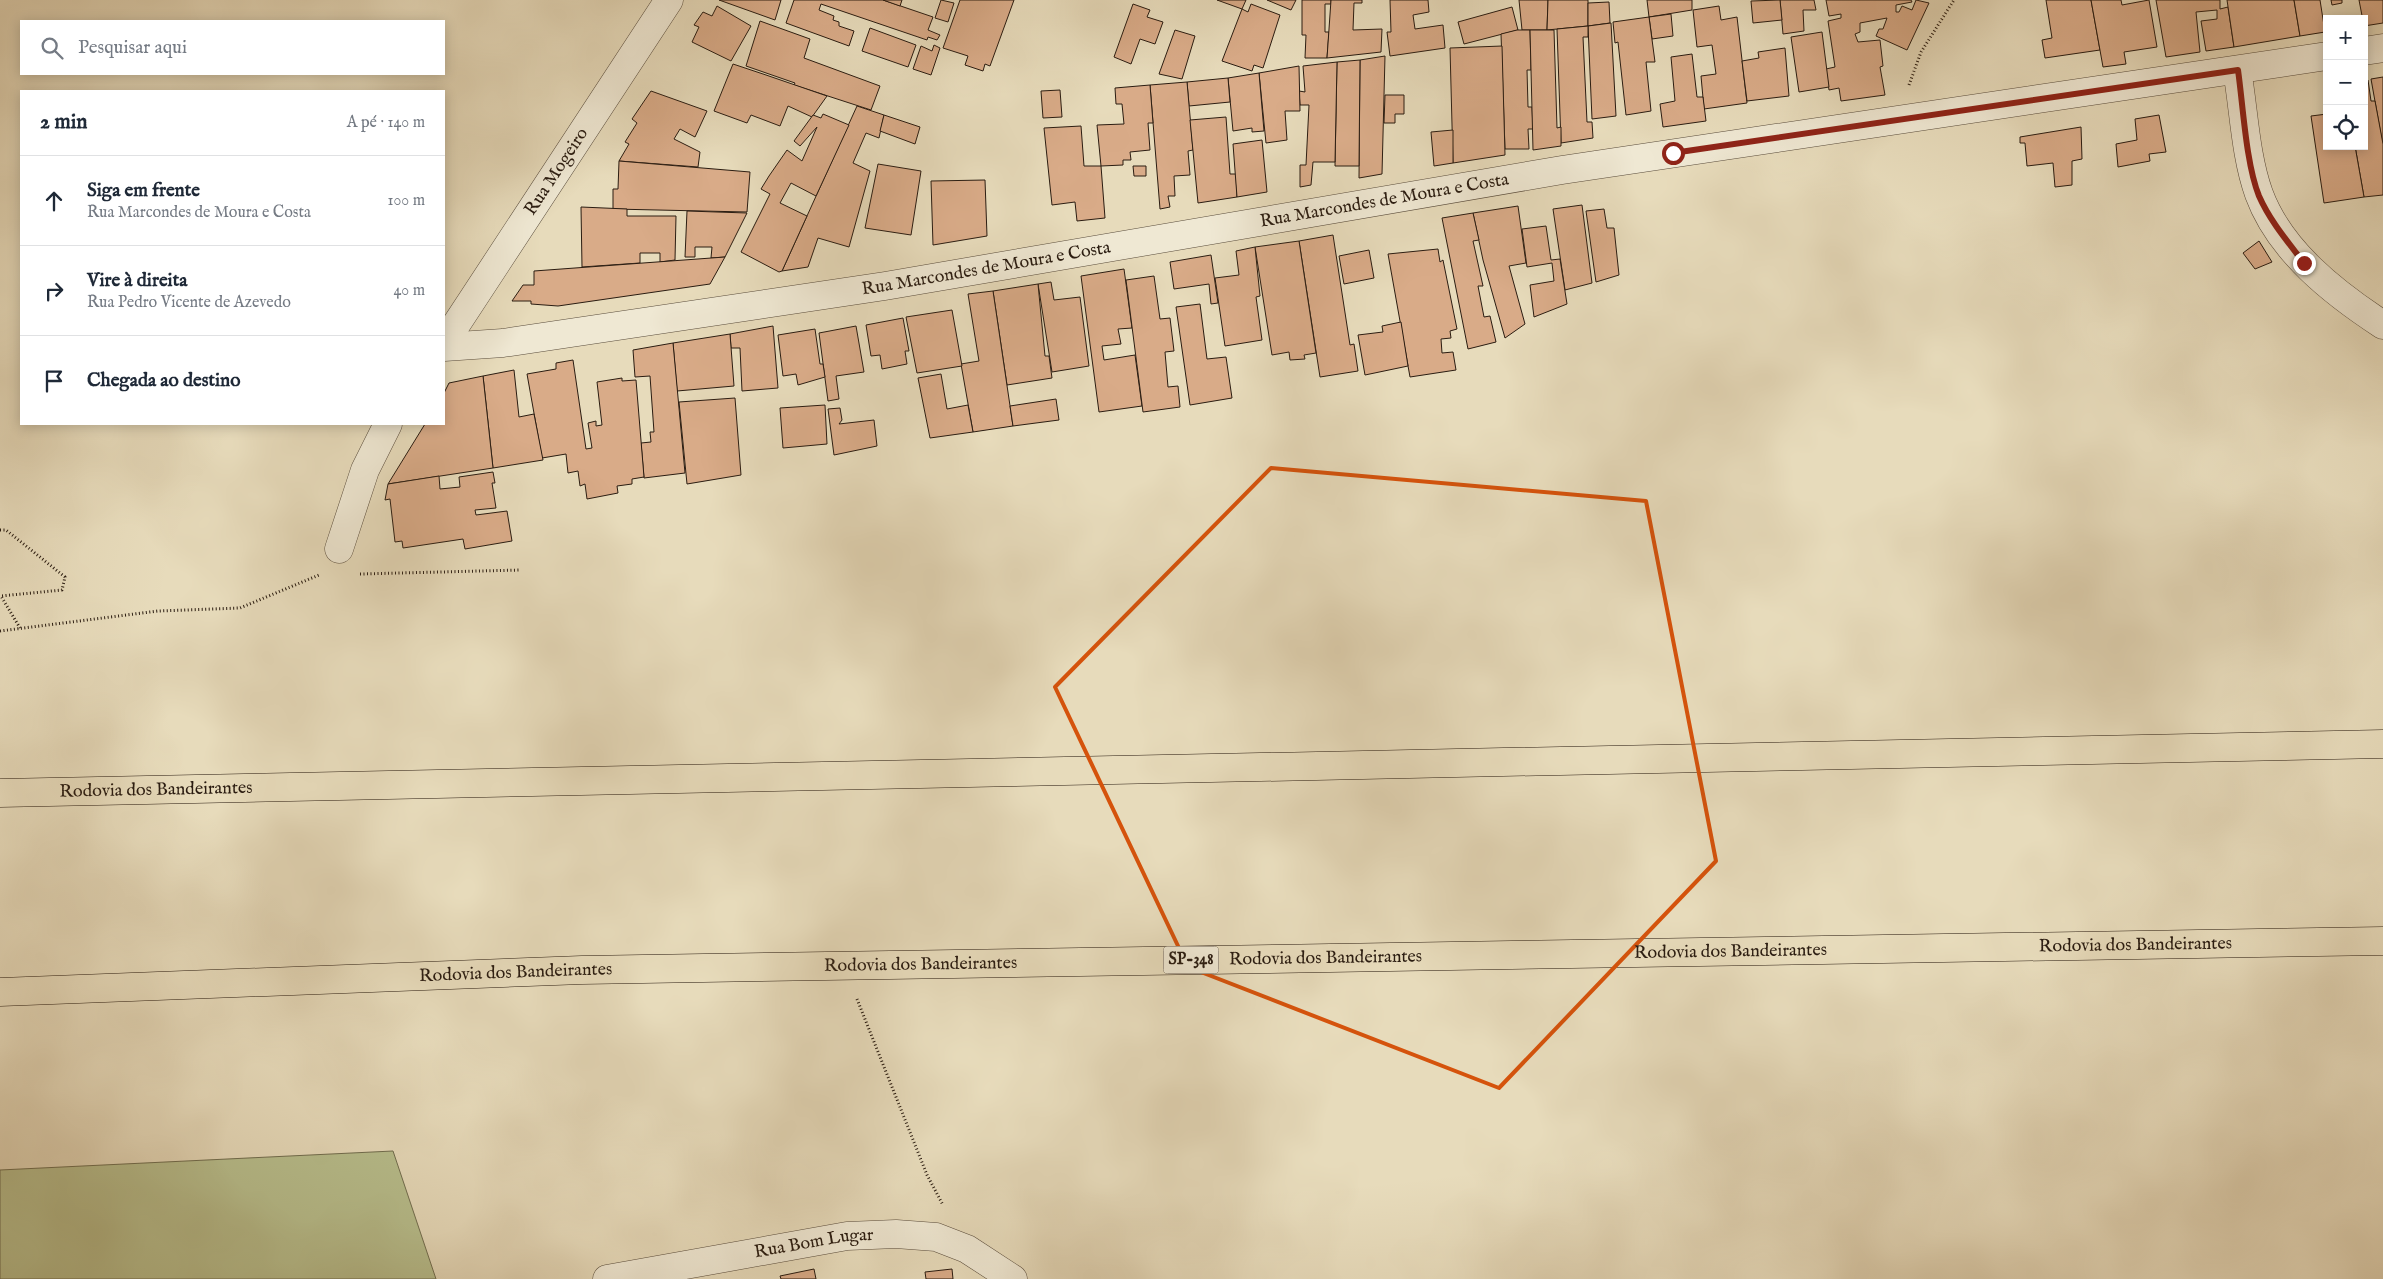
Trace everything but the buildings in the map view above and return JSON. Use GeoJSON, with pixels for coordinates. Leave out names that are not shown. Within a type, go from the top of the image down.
{"type":"FeatureCollection","features":[{"type":"Feature","properties":{"kind":"highway","name":"Rodovia dos Bandeirantes"},"geometry":{"type":"LineString","coordinates":[[0,793],[2383,744]]}},
{"type":"Feature","properties":{"kind":"highway","name":"Rodovia dos Bandeirantes"},"geometry":{"type":"LineString","coordinates":[[0,992],[582,970],[2383,941]]}},
{"type":"Feature","properties":{"kind":"street","name":"Rua Mogeiro"},"geometry":{"type":"LineString","coordinates":[[445,341],[669,0]]}},
{"type":"Feature","properties":{"kind":"street"},"geometry":{"type":"LineString","coordinates":[[2368,50],[2383,48]]}},
{"type":"Feature","properties":{"kind":"street","name":"Rua Marcondes de Moura e Costa"},"geometry":{"type":"LineString","coordinates":[[445,347],[503,343],[885,286],[1562,170],[2323,57]]}},
{"type":"Feature","properties":{"kind":"street"},"geometry":{"type":"LineString","coordinates":[[2238,70],[2250,157],[2259,194],[2278,229],[2304,263],[2357,308],[2383,325]]}},
{"type":"Feature","properties":{"kind":"street"},"geometry":{"type":"LineString","coordinates":[[339,549],[365,470],[388,425]]}},
{"type":"Feature","properties":{"kind":"street","name":"Rua Bom Lugar"},"geometry":{"type":"LineString","coordinates":[[607,1279],[847,1236],[896,1234],[936,1237],[967,1249],[1014,1279]]}},
{"type":"Feature","properties":{"kind":"path"},"geometry":{"type":"LineString","coordinates":[[1902,120],[1911,76],[1921,52],[1954,0]]}},
{"type":"Feature","properties":{"kind":"path"},"geometry":{"type":"LineString","coordinates":[[0,530],[6,530],[65,578],[62,590],[1,596],[20,628]]}},
{"type":"Feature","properties":{"kind":"path"},"geometry":{"type":"LineString","coordinates":[[356,574],[520,570]]}},
{"type":"Feature","properties":{"kind":"path"},"geometry":{"type":"LineString","coordinates":[[0,631],[158,611],[240,608],[318,575],[327,574]]}},
{"type":"Feature","properties":{"kind":"path"},"geometry":{"type":"LineString","coordinates":[[844,966],[928,1175],[967,1249]]}},
{"type":"Feature","properties":{"kind":"highlighted area"},"geometry":{"type":"Polygon","coordinates":[[[1271,468],[1646,501],[1716,861],[1499,1088],[1188,967],[1055,687],[1271,468]]]}},
{"type":"Feature","properties":{"kind":"green space"},"geometry":{"type":"Polygon","coordinates":[[[393,1151],[436,1279],[0,1279],[0,1170],[393,1151]]]}},
{"type":"Feature","properties":{"kind":"route"},"geometry":{"type":"LineString","coordinates":[[1673,153],[2238,70],[2250,157],[2259,194],[2278,229],[2304,263]]}}]}
